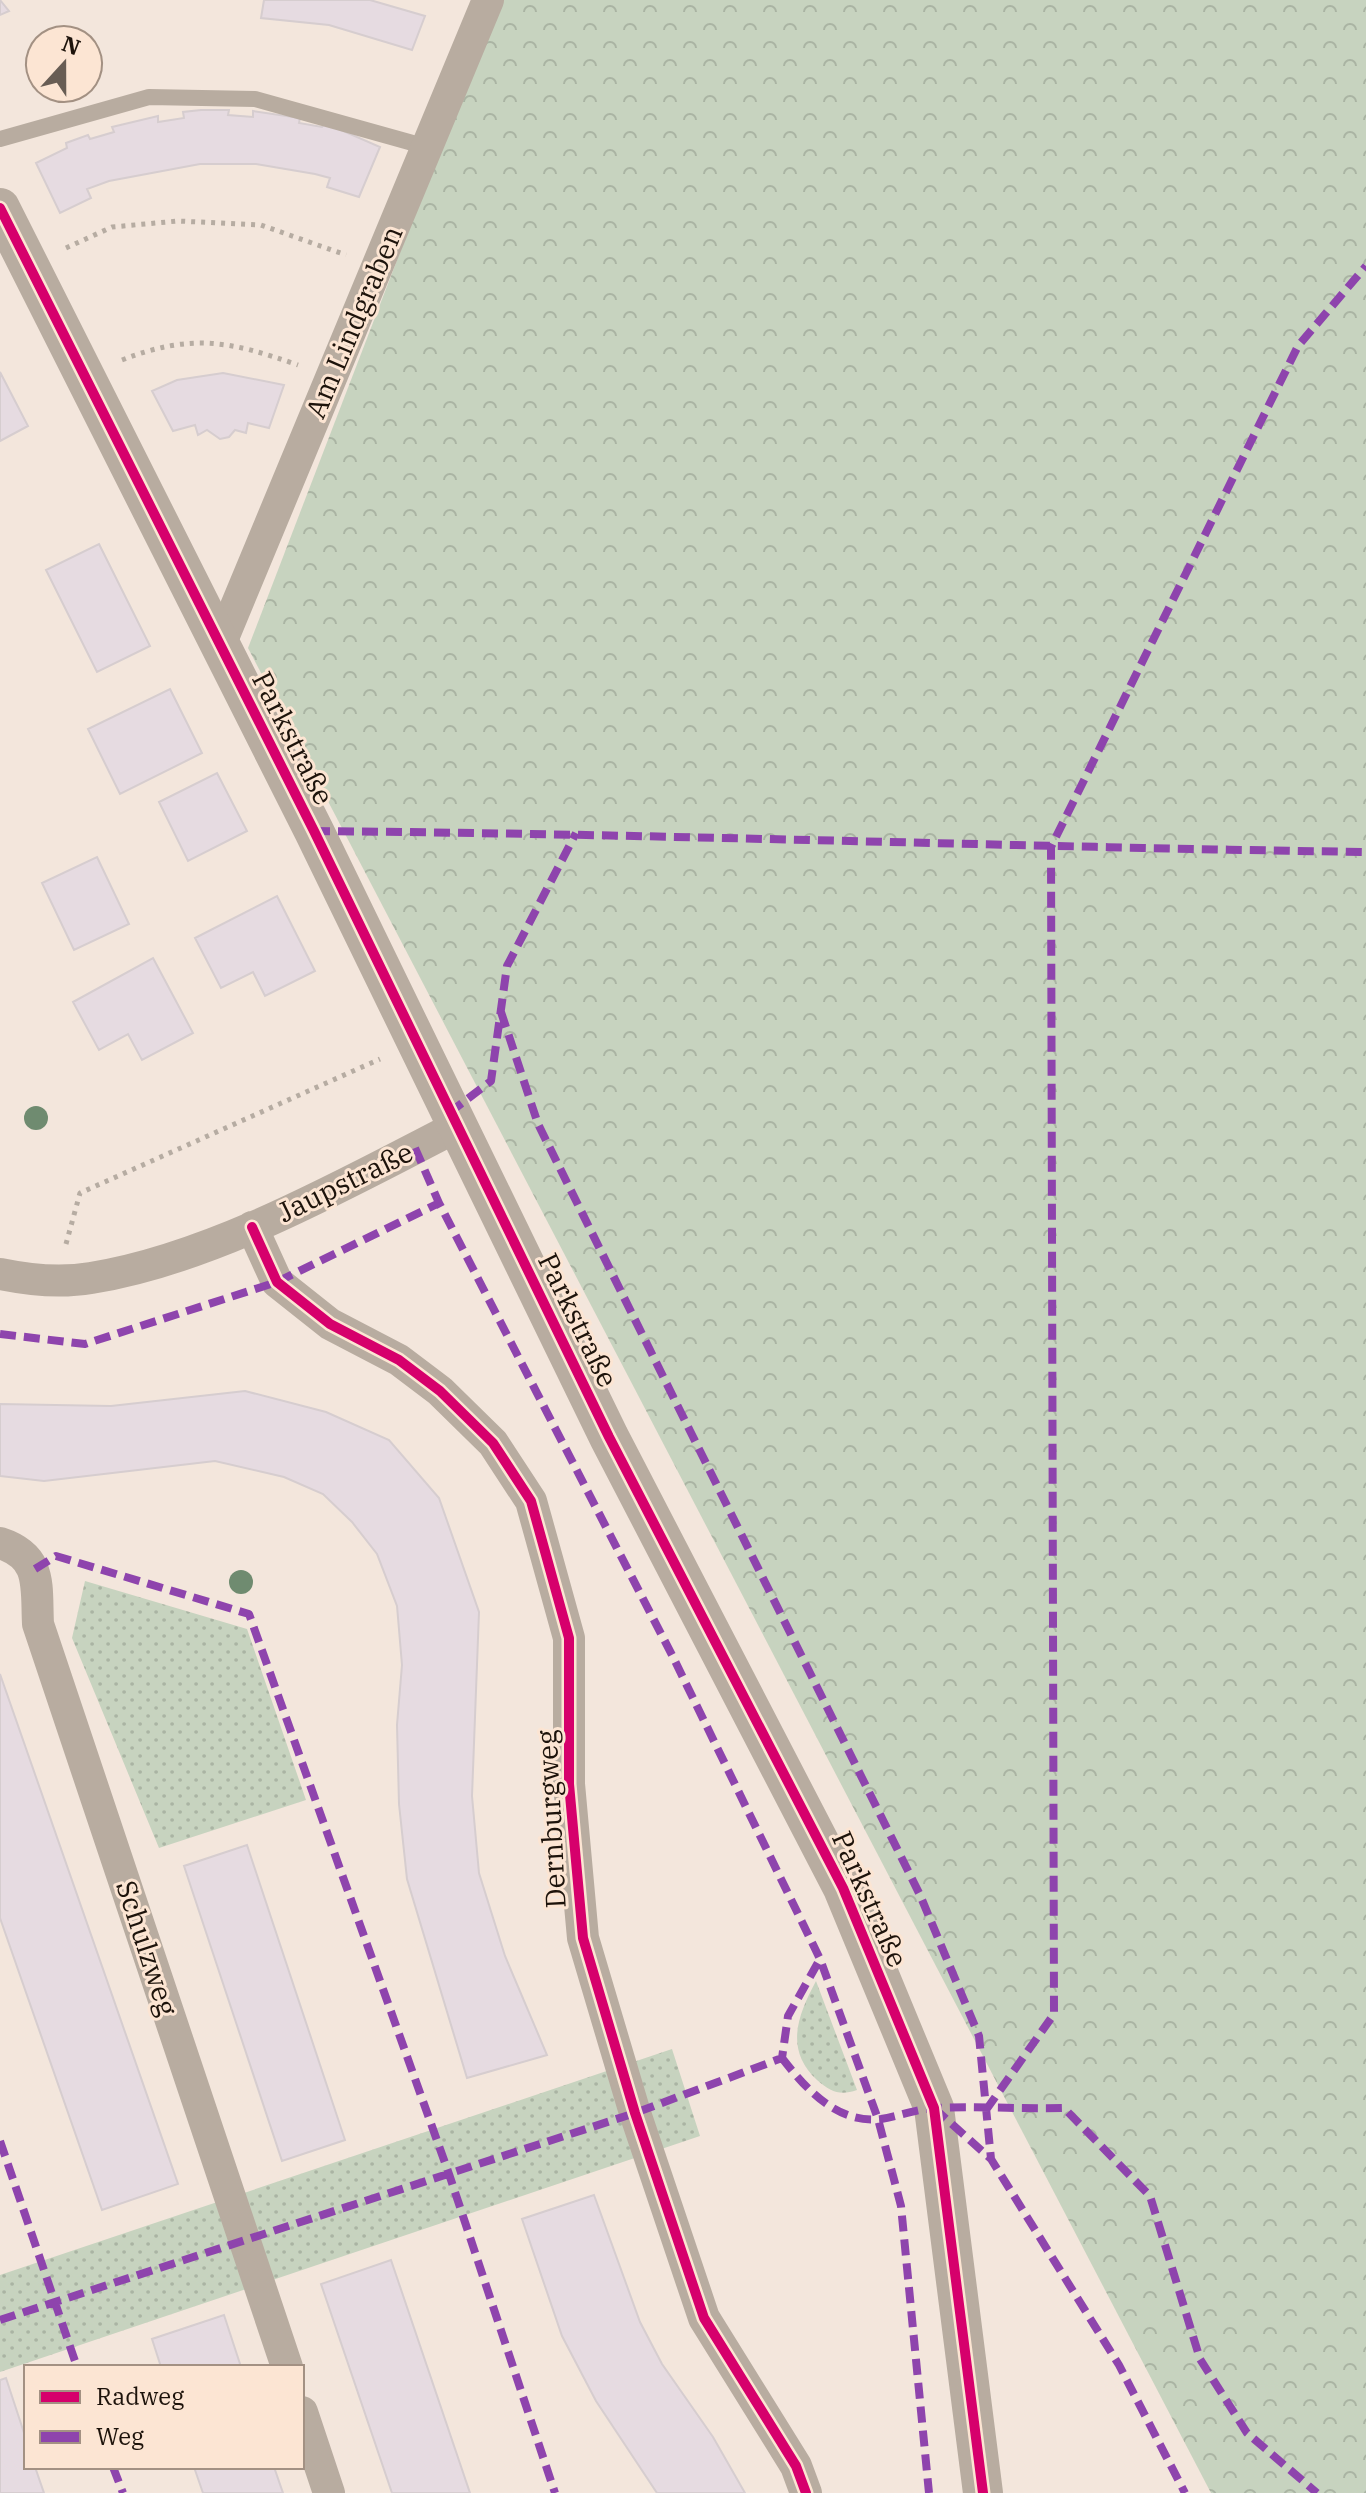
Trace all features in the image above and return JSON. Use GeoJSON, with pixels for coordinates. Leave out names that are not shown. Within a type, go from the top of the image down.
{"type":"FeatureCollection","features":[{"type":"Feature","properties":{"kind":"street","name":"Am Lindgraben"},"geometry":{"type":"LineString","coordinates":[[220,645],[488,0]]}},
{"type":"Feature","properties":{"kind":"street","name":"Parkstraße"},"geometry":{"type":"LineString","coordinates":[[0,208],[220,645],[609,1437],[843,1888],[934,2108],[983,2493]]}},
{"type":"Feature","properties":{"kind":"street","name":"Jaupstraße"},"geometry":{"type":"LineString","coordinates":[[0,1274],[50,1280],[88,1279],[150,1264],[252,1227],[456,1127]]}},
{"type":"Feature","properties":{"kind":"street","name":"Dernburgweg"},"geometry":{"type":"LineString","coordinates":[[252,1227],[277,1282],[330,1324],[399,1360],[440,1391],[493,1443],[531,1501],[569,1638],[569,1784],[583,1938],[635,2113],[704,2318],[796,2466],[806,2493]]}},
{"type":"Feature","properties":{"kind":"street","name":"Schulzweg"},"geometry":{"type":"LineString","coordinates":[[0,1543],[23,1554],[35,1569],[38,1624],[286,2365]]}},
{"type":"Feature","properties":{"kind":"street"},"geometry":{"type":"LineString","coordinates":[[304,2418],[329,2493]]}},
{"type":"Feature","properties":{"kind":"lane"},"geometry":{"type":"LineString","coordinates":[[0,139],[149,97],[255,99],[427,147]]}},
{"type":"Feature","properties":{"kind":"path"},"geometry":{"type":"LineString","coordinates":[[29,265],[112,227],[178,221],[261,225],[377,266]]}},
{"type":"Feature","properties":{"kind":"path"},"geometry":{"type":"LineString","coordinates":[[84,375],[152,348],[207,340],[255,350],[331,377]]}},
{"type":"Feature","properties":{"kind":"path"},"geometry":{"type":"LineString","coordinates":[[63,1254],[80,1193],[416,1043]]}},
{"type":"Feature","properties":{"kind":"green space"},"geometry":{"type":"Polygon","coordinates":[[[497,0],[1366,0],[1366,2493],[1211,2493],[248,648],[497,0]]]}},
{"type":"Feature","properties":{"kind":"green space"},"geometry":{"type":"Polygon","coordinates":[[[85,1581],[247,1629],[306,1800],[159,1848],[72,1638],[85,1581]]]}},
{"type":"Feature","properties":{"kind":"green space"},"geometry":{"type":"Polygon","coordinates":[[[816,1981],[857,2090],[841,2093],[827,2087],[817,2080],[800,2056],[797,2032],[804,2006],[816,1981]]]}},
{"type":"Feature","properties":{"kind":"green space"},"geometry":{"type":"Polygon","coordinates":[[[672,2049],[700,2136],[0,2372],[0,2275],[672,2049]]]}},
{"type":"Feature","properties":{"kind":"building"},"geometry":{"type":"Polygon","coordinates":[[[0,0],[9,11],[0,15],[0,0]]]}},
{"type":"Feature","properties":{"kind":"building"},"geometry":{"type":"Polygon","coordinates":[[[264,0],[370,0],[425,16],[412,50],[329,25],[261,18],[264,0]]]}},
{"type":"Feature","properties":{"kind":"building"},"geometry":{"type":"Polygon","coordinates":[[[229,110],[228,115],[253,117],[253,111],[300,118],[299,123],[322,127],[325,123],[380,147],[359,197],[327,187],[330,178],[315,174],[256,164],[200,164],[109,181],[87,189],[91,198],[60,213],[36,163],[67,148],[66,143],[88,135],[90,139],[114,132],[112,127],[158,116],[158,122],[184,118],[183,112],[229,110]]]}},
{"type":"Feature","properties":{"kind":"building"},"geometry":{"type":"Polygon","coordinates":[[[0,372],[28,426],[0,441],[0,372]]]}},
{"type":"Feature","properties":{"kind":"building"},"geometry":{"type":"Polygon","coordinates":[[[223,373],[284,385],[269,428],[248,423],[246,433],[235,430],[229,437],[220,439],[207,430],[198,435],[195,425],[173,431],[152,391],[177,380],[223,373]]]}},
{"type":"Feature","properties":{"kind":"building"},"geometry":{"type":"Polygon","coordinates":[[[99,544],[150,646],[97,672],[46,570],[99,544]]]}},
{"type":"Feature","properties":{"kind":"building"},"geometry":{"type":"Polygon","coordinates":[[[170,689],[202,753],[120,794],[88,729],[170,689]]]}},
{"type":"Feature","properties":{"kind":"building"},"geometry":{"type":"Polygon","coordinates":[[[217,773],[247,831],[188,861],[159,802],[217,773]]]}},
{"type":"Feature","properties":{"kind":"building"},"geometry":{"type":"Polygon","coordinates":[[[97,857],[129,924],[74,950],[42,883],[97,857]]]}},
{"type":"Feature","properties":{"kind":"building"},"geometry":{"type":"Polygon","coordinates":[[[277,896],[315,971],[265,996],[253,972],[221,988],[195,938],[277,896]]]}},
{"type":"Feature","properties":{"kind":"building"},"geometry":{"type":"Polygon","coordinates":[[[153,958],[193,1033],[142,1060],[128,1034],[99,1050],[73,1002],[153,958]]]}},
{"type":"Feature","properties":{"kind":"building"},"geometry":{"type":"Polygon","coordinates":[[[245,1391],[326,1412],[389,1440],[439,1498],[479,1612],[472,1796],[479,1873],[505,1956],[547,2055],[467,2078],[407,1879],[399,1804],[397,1725],[402,1665],[397,1606],[377,1554],[352,1522],[323,1494],[284,1477],[215,1461],[44,1481],[0,1476],[0,1404],[111,1406],[245,1391]]]}},
{"type":"Feature","properties":{"kind":"building"},"geometry":{"type":"Polygon","coordinates":[[[0,1674],[178,2184],[102,2210],[0,1918],[0,1674]]]}},
{"type":"Feature","properties":{"kind":"building"},"geometry":{"type":"Polygon","coordinates":[[[247,1845],[345,2140],[282,2161],[184,1866],[247,1845]]]}},
{"type":"Feature","properties":{"kind":"building"},"geometry":{"type":"Polygon","coordinates":[[[594,2195],[640,2322],[662,2364],[713,2437],[745,2493],[657,2493],[596,2401],[562,2336],[522,2219],[594,2195]]]}},
{"type":"Feature","properties":{"kind":"building"},"geometry":{"type":"Polygon","coordinates":[[[391,2260],[470,2493],[392,2493],[321,2284],[391,2260]]]}},
{"type":"Feature","properties":{"kind":"building"},"geometry":{"type":"Polygon","coordinates":[[[224,2315],[240,2365],[160,2365],[152,2339],[224,2315]]]}},
{"type":"Feature","properties":{"kind":"building"},"geometry":{"type":"Polygon","coordinates":[[[6,2378],[24,2433],[24,2469],[36,2469],[44,2493],[0,2493],[0,2380],[6,2378]]]}},
{"type":"Feature","properties":{"kind":"building"},"geometry":{"type":"Polygon","coordinates":[[[195,2469],[275,2469],[283,2493],[203,2493],[195,2469]]]}},
{"type":"Feature","properties":{"kind":"marked path"},"geometry":{"type":"LineString","coordinates":[[986,2110],[1054,2014],[1051,847],[1298,346],[1366,266]]}},
{"type":"Feature","properties":{"kind":"marked path"},"geometry":{"type":"LineString","coordinates":[[314,831],[1366,852]]}},
{"type":"Feature","properties":{"kind":"marked path"},"geometry":{"type":"LineString","coordinates":[[449,1113],[491,1081],[507,966],[576,833]]}},
{"type":"Feature","properties":{"kind":"marked path"},"geometry":{"type":"LineString","coordinates":[[501,1012],[538,1124],[920,1895],[979,2036],[991,2159]]}},
{"type":"Feature","properties":{"kind":"marked path"},"geometry":{"type":"LineString","coordinates":[[415,1148],[439,1203]]}},
{"type":"Feature","properties":{"kind":"marked path"},"geometry":{"type":"LineString","coordinates":[[0,1334],[85,1344],[277,1282],[439,1203],[673,1657],[820,1959],[878,2119],[901,2206],[929,2493]]}},
{"type":"Feature","properties":{"kind":"marked path"},"geometry":{"type":"LineString","coordinates":[[35,1569],[56,1556],[249,1614],[449,2174],[555,2493]]}},
{"type":"Feature","properties":{"kind":"marked path"},"geometry":{"type":"LineString","coordinates":[[0,2320],[635,2113],[782,2058],[788,2016],[820,1959]]}},
{"type":"Feature","properties":{"kind":"marked path"},"geometry":{"type":"LineString","coordinates":[[782,2058],[824,2102],[850,2116],[865,2119],[881,2119],[935,2108],[1064,2108],[1150,2196],[1200,2359],[1247,2433],[1317,2493]]}},
{"type":"Feature","properties":{"kind":"marked path"},"geometry":{"type":"LineString","coordinates":[[934,2108],[991,2159],[1119,2365],[1185,2493]]}},
{"type":"Feature","properties":{"kind":"marked path"},"geometry":{"type":"LineString","coordinates":[[0,2141],[76,2365]]}},
{"type":"Feature","properties":{"kind":"marked path"},"geometry":{"type":"LineString","coordinates":[[114,2469],[123,2493]]}},
{"type":"Feature","properties":{"kind":"cycle path"},"geometry":{"type":"LineString","coordinates":[[0,208],[314,831],[609,1437],[843,1888],[934,2108],[983,2493]]}},
{"type":"Feature","properties":{"kind":"cycle path"},"geometry":{"type":"LineString","coordinates":[[252,1227],[277,1282],[330,1324],[399,1360],[440,1391],[493,1443],[531,1501],[569,1638],[569,1784],[583,1938],[635,2113],[704,2318],[796,2466],[806,2493]]}}]}
